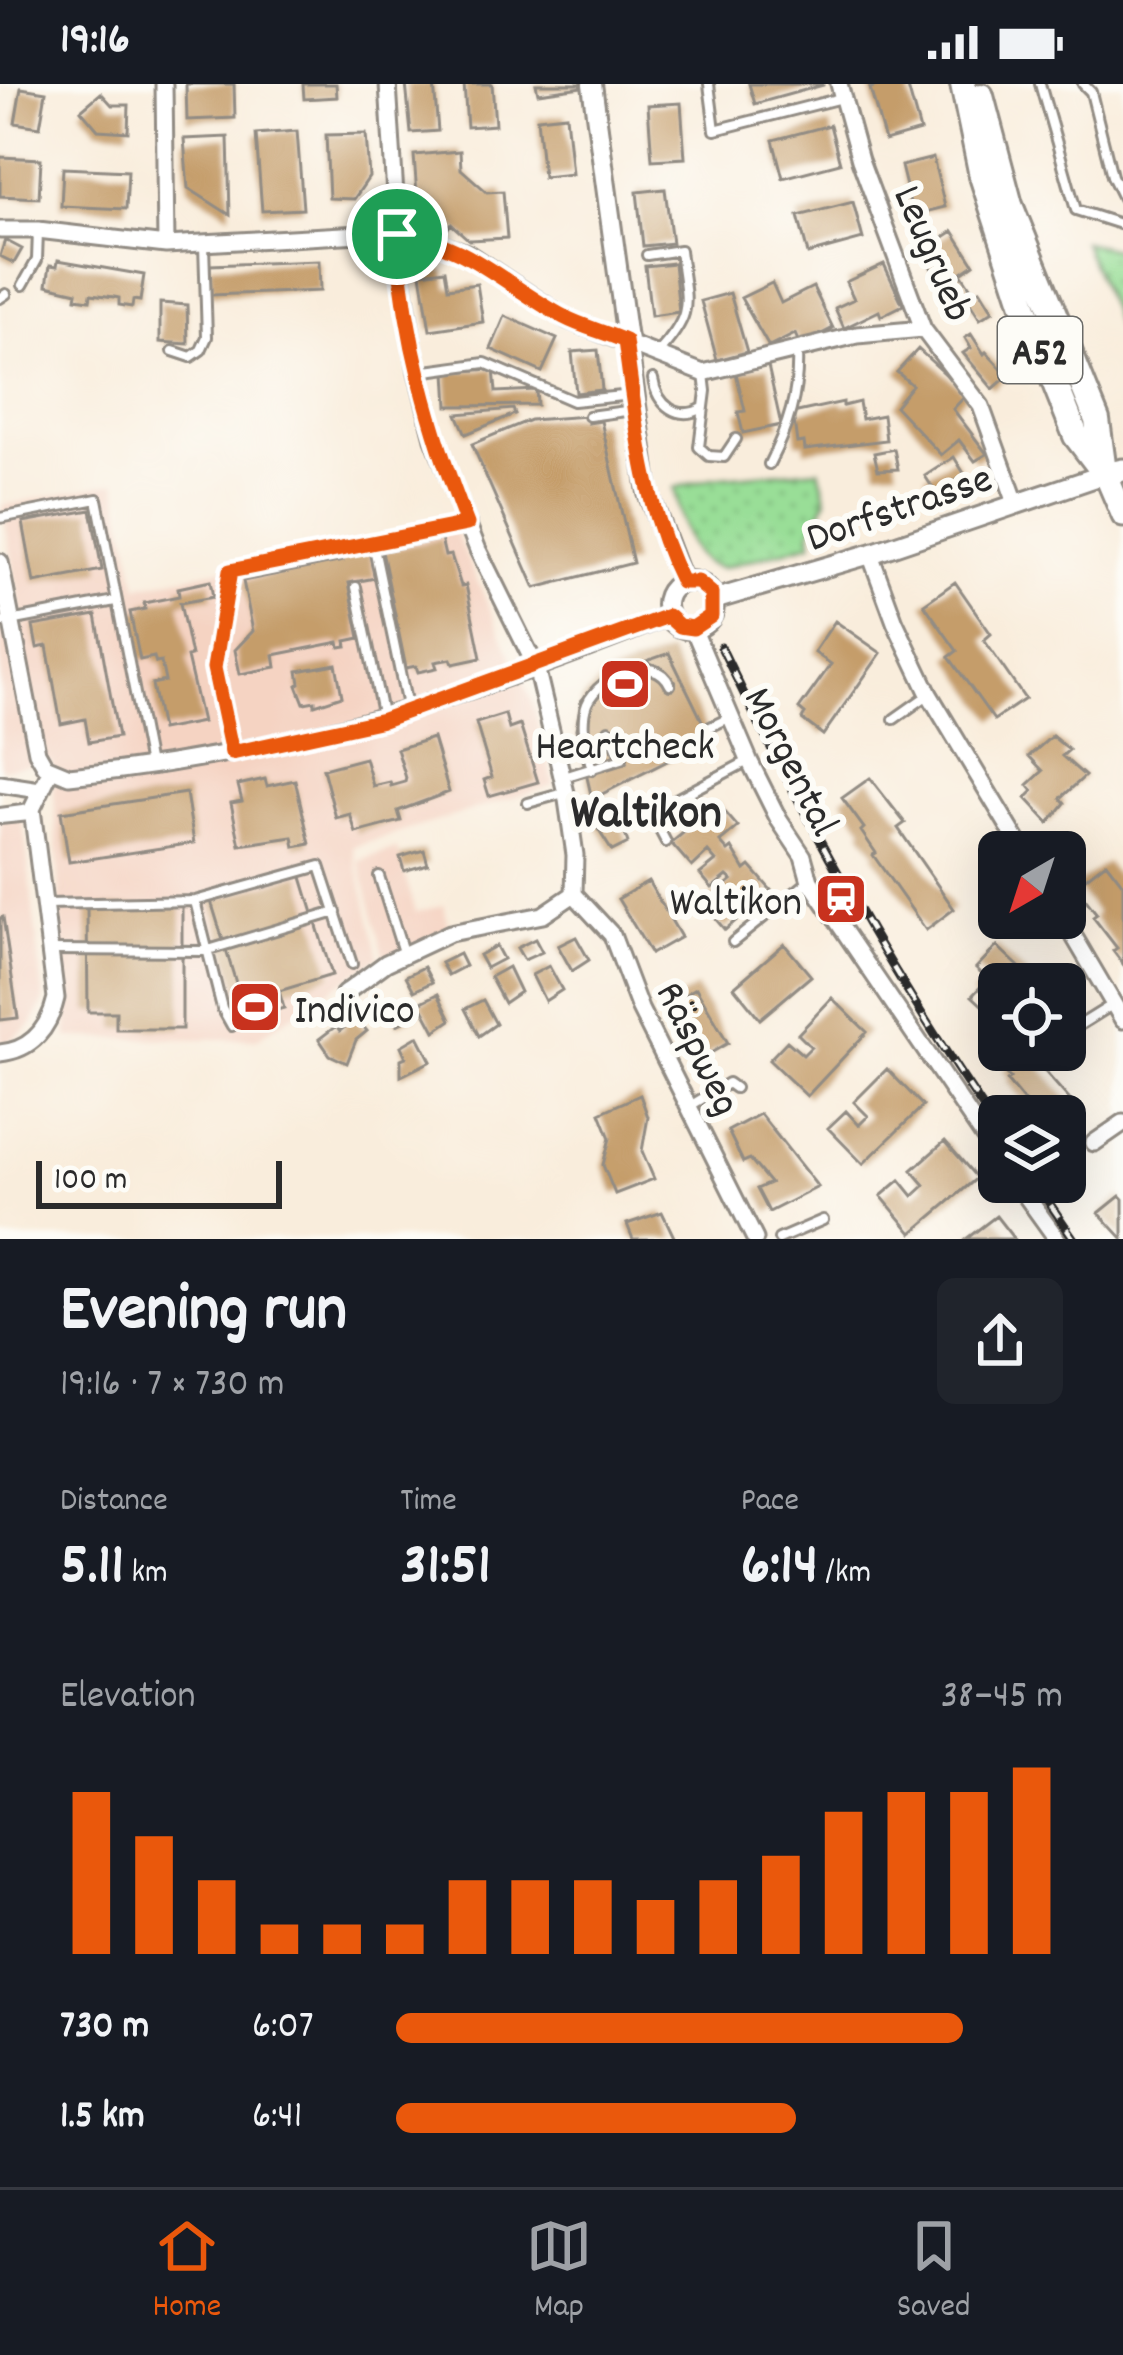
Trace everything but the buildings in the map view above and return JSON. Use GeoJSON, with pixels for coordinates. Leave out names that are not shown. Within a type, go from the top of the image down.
{"type":"FeatureCollection","features":[{"type":"Feature","properties":{"kind":"highway","name":"A52"},"geometry":{"type":"LineString","coordinates":[[963,84],[987,191],[1025,308],[1076,436],[1114,472]]}},
{"type":"Feature","properties":{"kind":"highway","name":"A52"},"geometry":{"type":"LineString","coordinates":[[979,84],[1010,205],[1114,472]]}},
{"type":"Feature","properties":{"kind":"main road"},"geometry":{"type":"LineString","coordinates":[[1114,472],[1123,516]]}},
{"type":"Feature","properties":{"kind":"street"},"geometry":{"type":"LineString","coordinates":[[164,84],[166,245]]}},
{"type":"Feature","properties":{"kind":"street"},"geometry":{"type":"LineString","coordinates":[[344,994],[404,953],[450,933],[543,915],[574,894],[575,855],[564,785],[536,667],[467,524],[434,439],[417,372],[397,234],[388,84]]}},
{"type":"Feature","properties":{"kind":"street"},"geometry":{"type":"LineString","coordinates":[[592,84],[649,493],[682,582]]}},
{"type":"Feature","properties":{"kind":"street","name":"Leugrueb"},"geometry":{"type":"LineString","coordinates":[[841,91],[860,160],[923,329],[981,406],[1016,503]]}},
{"type":"Feature","properties":{"kind":"street"},"geometry":{"type":"LineString","coordinates":[[0,230],[166,245],[397,234],[431,239],[467,253],[568,320],[704,373],[857,335],[923,329]]}},
{"type":"Feature","properties":{"kind":"street","name":"Dorfstrasse"},"geometry":{"type":"LineString","coordinates":[[713,600],[869,554],[1114,472]]}},
{"type":"Feature","properties":{"kind":"street"},"geometry":{"type":"LineString","coordinates":[[869,554],[929,694],[1011,831]]}},
{"type":"Feature","properties":{"kind":"street"},"geometry":{"type":"LineString","coordinates":[[0,562],[5,622],[40,760],[69,776],[232,753],[383,720],[668,616]]}},
{"type":"Feature","properties":{"kind":"street"},"geometry":{"type":"LineString","coordinates":[[682,582],[705,586],[713,600],[711,616],[693,628],[679,626],[668,616],[669,592],[682,582]]}},
{"type":"Feature","properties":{"kind":"street","name":"Morgental"},"geometry":{"type":"LineString","coordinates":[[693,628],[749,760],[778,820],[803,856],[811,881],[978,1128]]}},
{"type":"Feature","properties":{"kind":"street"},"geometry":{"type":"LineString","coordinates":[[0,1053],[24,1047],[37,1037],[51,1017],[56,998],[32,812],[51,770]]}},
{"type":"Feature","properties":{"kind":"street"},"geometry":{"type":"LineString","coordinates":[[0,784],[40,790]]}},
{"type":"Feature","properties":{"kind":"street","name":"Räspweg"},"geometry":{"type":"LineString","coordinates":[[574,894],[612,935],[640,1009],[755,1239]]}},
{"type":"Feature","properties":{"kind":"street"},"geometry":{"type":"LineString","coordinates":[[1075,939],[1123,1020]]}},
{"type":"Feature","properties":{"kind":"street"},"geometry":{"type":"LineString","coordinates":[[1094,1143],[1123,1124]]}},
{"type":"Feature","properties":{"kind":"street"},"geometry":{"type":"LineString","coordinates":[[1031,1203],[1057,1239]]}},
{"type":"Feature","properties":{"kind":"lane"},"geometry":{"type":"LineString","coordinates":[[709,84],[715,130],[841,91]]}},
{"type":"Feature","properties":{"kind":"lane"},"geometry":{"type":"LineString","coordinates":[[1040,84],[1076,210],[1123,225]]}},
{"type":"Feature","properties":{"kind":"lane"},"geometry":{"type":"LineString","coordinates":[[1083,84],[1090,92],[1112,176],[1123,198]]}},
{"type":"Feature","properties":{"kind":"lane"},"geometry":{"type":"LineString","coordinates":[[23,285],[37,260],[38,230]]}},
{"type":"Feature","properties":{"kind":"lane"},"geometry":{"type":"LineString","coordinates":[[173,351],[191,357],[207,338],[204,245]]}},
{"type":"Feature","properties":{"kind":"lane"},"geometry":{"type":"LineString","coordinates":[[647,255],[680,250],[687,314],[682,328],[656,355]]}},
{"type":"Feature","properties":{"kind":"lane"},"geometry":{"type":"LineString","coordinates":[[769,464],[789,426],[798,376],[797,351]]}},
{"type":"Feature","properties":{"kind":"lane"},"geometry":{"type":"LineString","coordinates":[[417,372],[485,363],[573,401],[634,402]]}},
{"type":"Feature","properties":{"kind":"lane"},"geometry":{"type":"LineString","coordinates":[[704,373],[698,437],[702,451],[724,458],[736,439]]}},
{"type":"Feature","properties":{"kind":"lane"},"geometry":{"type":"LineString","coordinates":[[652,379],[658,398],[671,410],[686,415],[704,407]]}},
{"type":"Feature","properties":{"kind":"lane"},"geometry":{"type":"LineString","coordinates":[[589,416],[634,402]]}},
{"type":"Feature","properties":{"kind":"lane"},"geometry":{"type":"LineString","coordinates":[[0,518],[97,499],[149,765]]}},
{"type":"Feature","properties":{"kind":"lane"},"geometry":{"type":"LineString","coordinates":[[232,753],[214,668],[230,571],[467,524]]}},
{"type":"Feature","properties":{"kind":"lane"},"geometry":{"type":"LineString","coordinates":[[373,543],[408,711]]}},
{"type":"Feature","properties":{"kind":"lane"},"geometry":{"type":"LineString","coordinates":[[356,587],[383,720]]}},
{"type":"Feature","properties":{"kind":"lane"},"geometry":{"type":"LineString","coordinates":[[5,622],[115,601]]}},
{"type":"Feature","properties":{"kind":"lane"},"geometry":{"type":"LineString","coordinates":[[592,770],[584,720],[593,694],[615,677],[645,667],[666,674],[670,685]]}},
{"type":"Feature","properties":{"kind":"lane"},"geometry":{"type":"LineString","coordinates":[[894,719],[929,694]]}},
{"type":"Feature","properties":{"kind":"lane"},"geometry":{"type":"LineString","coordinates":[[706,729],[730,717]]}},
{"type":"Feature","properties":{"kind":"lane"},"geometry":{"type":"LineString","coordinates":[[528,803],[622,759],[609,730]]}},
{"type":"Feature","properties":{"kind":"lane"},"geometry":{"type":"LineString","coordinates":[[666,842],[656,824],[657,809],[749,760]]}},
{"type":"Feature","properties":{"kind":"lane"},"geometry":{"type":"LineString","coordinates":[[0,816],[32,812]]}},
{"type":"Feature","properties":{"kind":"lane"},"geometry":{"type":"LineString","coordinates":[[42,904],[195,901],[320,866],[352,964]]}},
{"type":"Feature","properties":{"kind":"lane"},"geometry":{"type":"LineString","coordinates":[[380,876],[404,953]]}},
{"type":"Feature","properties":{"kind":"lane"},"geometry":{"type":"LineString","coordinates":[[733,942],[811,881]]}},
{"type":"Feature","properties":{"kind":"lane"},"geometry":{"type":"LineString","coordinates":[[195,901],[222,1008],[232,1026]]}},
{"type":"Feature","properties":{"kind":"lane"},"geometry":{"type":"LineString","coordinates":[[49,950],[206,951],[336,912]]}},
{"type":"Feature","properties":{"kind":"lane"},"geometry":{"type":"LineString","coordinates":[[1086,1021],[1114,1004]]}},
{"type":"Feature","properties":{"kind":"lane"},"geometry":{"type":"LineString","coordinates":[[689,1106],[728,1083],[735,1088]]}},
{"type":"Feature","properties":{"kind":"lane"},"geometry":{"type":"LineString","coordinates":[[779,1239],[824,1220]]}},
{"type":"Feature","properties":{"kind":"shaded area"},"geometry":{"type":"Polygon","coordinates":[[[116,482],[138,586],[451,523],[531,699],[554,785],[353,847],[379,957],[256,1039],[68,1038],[52,760],[0,769],[0,632],[25,626],[2,506],[116,482]]]}},
{"type":"Feature","properties":{"kind":"shaded area"},"geometry":{"type":"Polygon","coordinates":[[[21,804],[44,1001],[33,1024],[0,1043],[0,806],[21,804]]]}},
{"type":"Feature","properties":{"kind":"shaded area"},"geometry":{"type":"Polygon","coordinates":[[[397,849],[416,912],[444,905],[450,933],[386,963],[359,861],[397,849]]]}},
{"type":"Feature","properties":{"kind":"green space"},"geometry":{"type":"Polygon","coordinates":[[[1083,242],[1123,251],[1123,341],[1083,242]]]}},
{"type":"Feature","properties":{"kind":"green space"},"geometry":{"type":"Polygon","coordinates":[[[819,469],[827,500],[811,529],[812,543],[722,568],[710,565],[693,549],[674,488],[713,478],[819,469]]]}},
{"type":"Feature","properties":{"kind":"railway"},"geometry":{"type":"LineString","coordinates":[[721,647],[850,894],[978,1099]]}},
{"type":"Feature","properties":{"kind":"railway"},"geometry":{"type":"LineString","coordinates":[[1049,1203],[1074,1239]]}},
{"type":"Feature","properties":{"kind":"place","name":"Heartcheck"},"geometry":{"type":"Point","coordinates":[625,684]}},
{"type":"Feature","properties":{"kind":"place","name":"Waltikon"},"geometry":{"type":"Point","coordinates":[841,899]}},
{"type":"Feature","properties":{"kind":"place","name":"Indivico"},"geometry":{"type":"Point","coordinates":[255,1007]}},
{"type":"Feature","properties":{"kind":"district","name":"Waltikon"},"geometry":{"type":"Point","coordinates":[646,809]}},
{"type":"Feature","properties":{"kind":"route"},"geometry":{"type":"LineString","coordinates":[[397,234],[443,242],[467,253],[568,320],[625,341],[649,493],[660,532],[682,582],[698,582],[711,593],[711,616],[700,626],[686,628],[668,616],[383,720],[232,753],[214,668],[230,571],[467,524],[434,439],[417,372],[397,234]]}}]}
